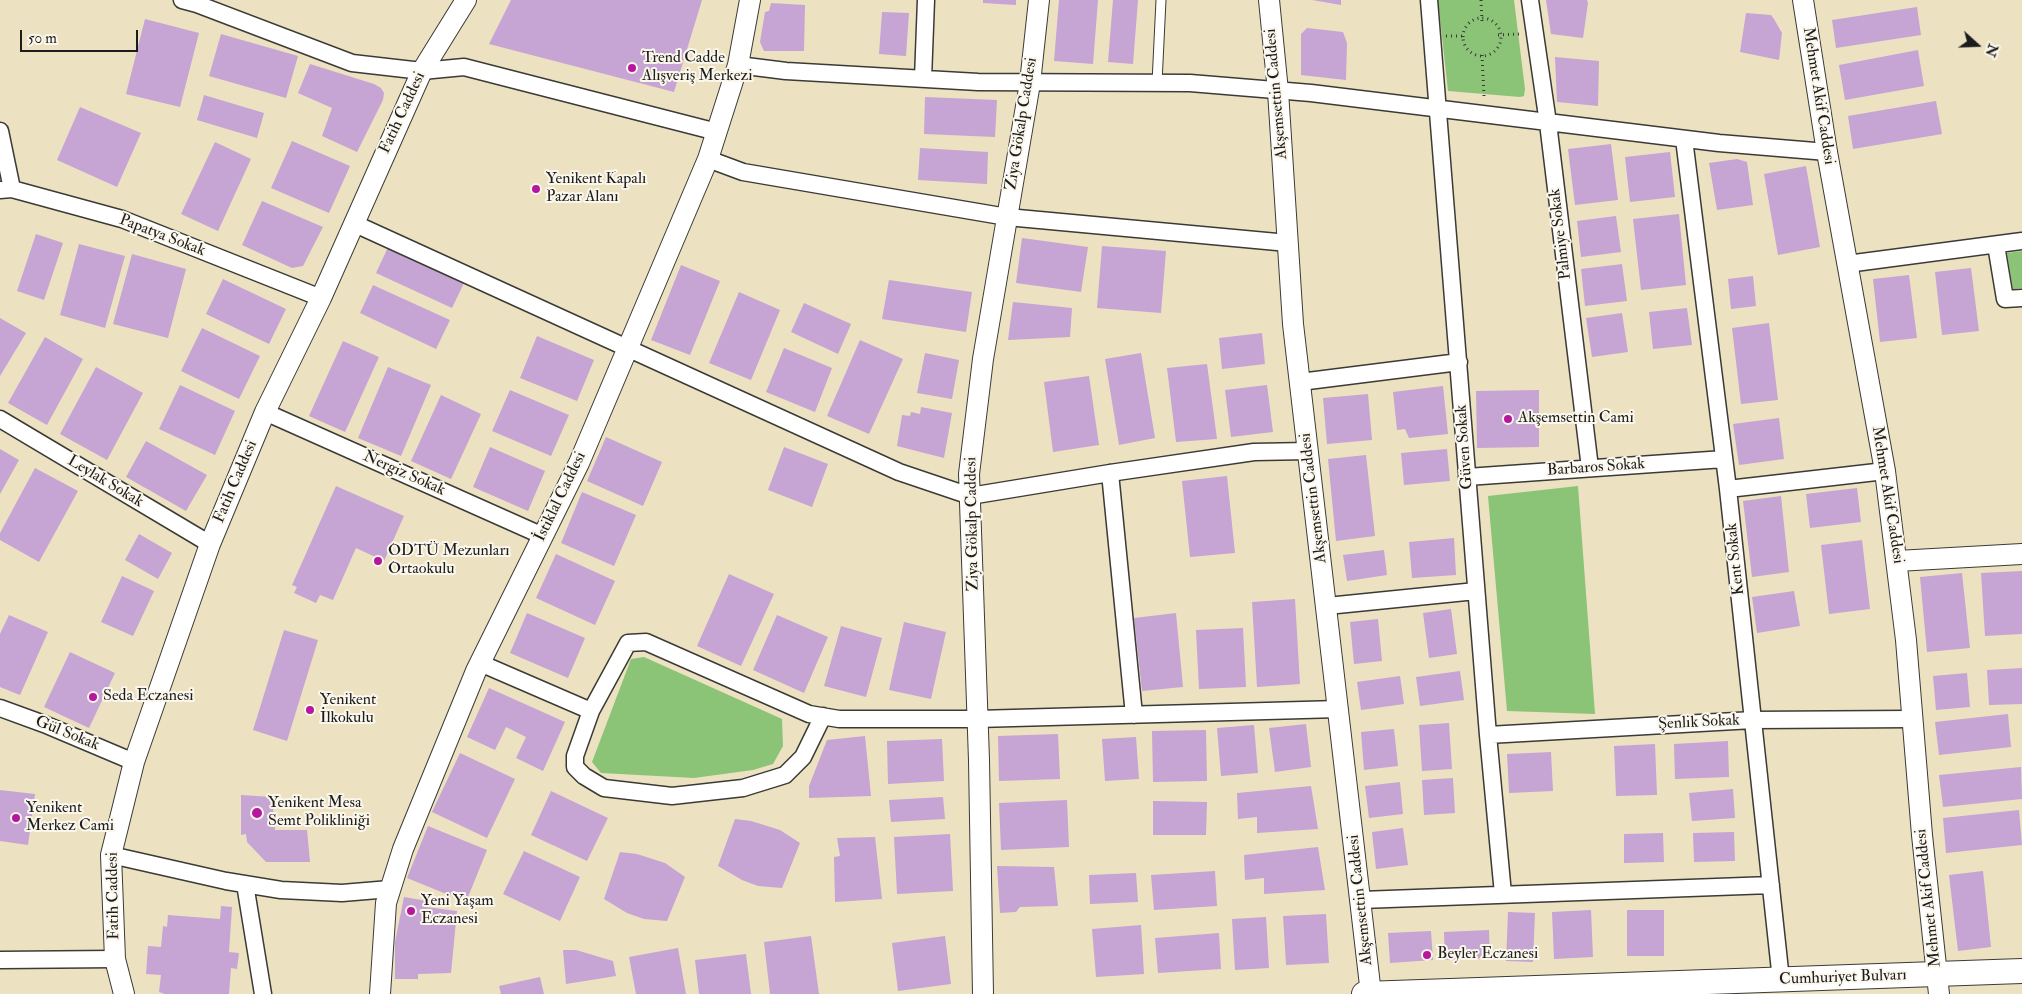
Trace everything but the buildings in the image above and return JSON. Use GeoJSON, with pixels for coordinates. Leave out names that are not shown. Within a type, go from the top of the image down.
{"type":"FeatureCollection","features":[{"type":"Feature","properties":{"kind":"main road","name":"Cumhuriyet Bulvarı"},"geometry":{"type":"LineString","coordinates":[[1364,994],[1781,980],[1938,984],[2022,971]]}},
{"type":"Feature","properties":{"kind":"street"},"geometry":{"type":"LineString","coordinates":[[182,0],[352,63],[422,71],[464,67],[717,132]]}},
{"type":"Feature","properties":{"kind":"street","name":"Fatih Caddesi"},"geometry":{"type":"LineString","coordinates":[[124,994],[116,959],[111,855],[134,762],[210,544],[265,412],[321,298],[422,71],[466,0]]}},
{"type":"Feature","properties":{"kind":"street","name":"İstiklal Caddesi"},"geometry":{"type":"LineString","coordinates":[[380,994],[386,903],[403,849],[480,663],[579,463],[708,159],[738,65],[750,0]]}},
{"type":"Feature","properties":{"kind":"street"},"geometry":{"type":"LineString","coordinates":[[924,79],[926,0]]}},
{"type":"Feature","properties":{"kind":"street","name":"Ziya Gökalp Caddesi"},"geometry":{"type":"LineString","coordinates":[[983,994],[969,474],[983,359],[1030,82],[1039,0]]}},
{"type":"Feature","properties":{"kind":"street","name":"Akşemsettin Caddesi"},"geometry":{"type":"LineString","coordinates":[[1269,0],[1278,91],[1293,324],[1371,994]]}},
{"type":"Feature","properties":{"kind":"street","name":"Güven Sokak"},"geometry":{"type":"LineString","coordinates":[[1429,0],[1476,591],[1503,894]]}},
{"type":"Feature","properties":{"kind":"street","name":"Palmiye Sokak"},"geometry":{"type":"LineString","coordinates":[[1530,0],[1548,122],[1590,468]]}},
{"type":"Feature","properties":{"kind":"street","name":"Mehmet Akif Caddesi"},"geometry":{"type":"LineString","coordinates":[[1803,0],[1827,152],[1886,471],[1898,561],[1911,719],[1938,984]]}},
{"type":"Feature","properties":{"kind":"street"},"geometry":{"type":"LineString","coordinates":[[738,65],[786,72],[978,82],[1190,83],[1439,109],[1684,139],[1827,152]]}},
{"type":"Feature","properties":{"kind":"street"},"geometry":{"type":"LineString","coordinates":[[0,130],[6,190]]}},
{"type":"Feature","properties":{"kind":"street","name":"Kent Sokak"},"geometry":{"type":"LineString","coordinates":[[1684,139],[1728,489],[1781,980]]}},
{"type":"Feature","properties":{"kind":"street"},"geometry":{"type":"LineString","coordinates":[[708,159],[743,172],[1007,217],[1288,244]]}},
{"type":"Feature","properties":{"kind":"street","name":"Papatya Sokak"},"geometry":{"type":"LineString","coordinates":[[6,190],[122,219],[321,298]]}},
{"type":"Feature","properties":{"kind":"street"},"geometry":{"type":"LineString","coordinates":[[353,223],[899,472],[970,496],[1254,452],[1308,451]]}},
{"type":"Feature","properties":{"kind":"street"},"geometry":{"type":"LineString","coordinates":[[1847,264],[2022,241]]}},
{"type":"Feature","properties":{"kind":"street"},"geometry":{"type":"LineString","coordinates":[[1996,245],[2005,299],[2022,298]]}},
{"type":"Feature","properties":{"kind":"street"},"geometry":{"type":"LineString","coordinates":[[1300,382],[1459,362]]}},
{"type":"Feature","properties":{"kind":"street","name":"Nergiz Sokak"},"geometry":{"type":"LineString","coordinates":[[265,412],[542,536]]}},
{"type":"Feature","properties":{"kind":"street","name":"Leylak Sokak"},"geometry":{"type":"LineString","coordinates":[[0,419],[210,544]]}},
{"type":"Feature","properties":{"kind":"street","name":"Barbaros Sokak"},"geometry":{"type":"LineString","coordinates":[[1467,477],[1724,459]]}},
{"type":"Feature","properties":{"kind":"street"},"geometry":{"type":"LineString","coordinates":[[1728,489],[1886,471]]}},
{"type":"Feature","properties":{"kind":"street"},"geometry":{"type":"LineString","coordinates":[[1110,473],[1134,715]]}},
{"type":"Feature","properties":{"kind":"street"},"geometry":{"type":"LineString","coordinates":[[1898,561],[2022,554]]}},
{"type":"Feature","properties":{"kind":"street"},"geometry":{"type":"LineString","coordinates":[[1327,606],[1476,591]]}},
{"type":"Feature","properties":{"kind":"street"},"geometry":{"type":"LineString","coordinates":[[822,716],[802,757],[785,775],[743,788],[672,796],[604,788],[584,776],[575,767],[575,756],[591,711],[628,643],[646,642],[809,714],[822,716],[839,719],[977,719],[1339,710]]}},
{"type":"Feature","properties":{"kind":"street"},"geometry":{"type":"LineString","coordinates":[[480,663],[591,711]]}},
{"type":"Feature","properties":{"kind":"street","name":"Gül Sokak"},"geometry":{"type":"LineString","coordinates":[[0,708],[44,724],[134,762]]}},
{"type":"Feature","properties":{"kind":"street","name":"Şenlik Sokak"},"geometry":{"type":"LineString","coordinates":[[1488,735],[1753,720],[1911,719]]}},
{"type":"Feature","properties":{"kind":"street"},"geometry":{"type":"LineString","coordinates":[[111,855],[281,890],[342,893],[390,889]]}},
{"type":"Feature","properties":{"kind":"street"},"geometry":{"type":"LineString","coordinates":[[245,884],[263,994]]}},
{"type":"Feature","properties":{"kind":"street"},"geometry":{"type":"LineString","coordinates":[[1361,900],[1771,885]]}},
{"type":"Feature","properties":{"kind":"street"},"geometry":{"type":"LineString","coordinates":[[0,960],[116,959]]}},
{"type":"Feature","properties":{"kind":"lane"},"geometry":{"type":"LineString","coordinates":[[1157,83],[1161,0]]}},
{"type":"Feature","properties":{"kind":"path"},"geometry":{"type":"LineString","coordinates":[[1481,0],[1482,20]]}},
{"type":"Feature","properties":{"kind":"path"},"geometry":{"type":"LineString","coordinates":[[1482,20],[1490,20],[1496,24],[1500,35],[1498,47],[1488,55],[1471,52],[1464,42],[1463,36],[1472,21],[1482,20]]}},
{"type":"Feature","properties":{"kind":"path"},"geometry":{"type":"LineString","coordinates":[[1500,35],[1521,34]]}},
{"type":"Feature","properties":{"kind":"path"},"geometry":{"type":"LineString","coordinates":[[1482,55],[1484,96]]}},
{"type":"Feature","properties":{"kind":"green space"},"geometry":{"type":"Polygon","coordinates":[[[1438,0],[1514,0],[1525,89],[1524,96],[1448,91],[1438,0]]]}},
{"type":"Feature","properties":{"kind":"green space"},"geometry":{"type":"Polygon","coordinates":[[[2022,251],[2022,288],[2013,289],[2007,253],[2022,251]]]}},
{"type":"Feature","properties":{"kind":"green space"},"geometry":{"type":"Polygon","coordinates":[[[1578,486],[1595,714],[1507,711],[1488,496],[1578,486]]]}},
{"type":"Feature","properties":{"kind":"green space"},"geometry":{"type":"Polygon","coordinates":[[[644,657],[782,719],[783,746],[773,764],[753,770],[694,778],[601,773],[592,762],[631,659],[644,657]]]}},
{"type":"Feature","properties":{"kind":"place","name":"Trend Cadde Alışveriş Merkezi"},"geometry":{"type":"Point","coordinates":[632,68]}},
{"type":"Feature","properties":{"kind":"place","name":"Yenikent Kapalı Pazar Alanı"},"geometry":{"type":"Point","coordinates":[536,189]}},
{"type":"Feature","properties":{"kind":"place","name":"Akşemsettin Cami"},"geometry":{"type":"Point","coordinates":[1508,419]}},
{"type":"Feature","properties":{"kind":"place","name":"ODTÜ Mezunları Ortaokulu"},"geometry":{"type":"Point","coordinates":[378,561]}},
{"type":"Feature","properties":{"kind":"place","name":"Seda Eczanesi"},"geometry":{"type":"Point","coordinates":[93,697]}},
{"type":"Feature","properties":{"kind":"place","name":"Yenikent İlkokulu"},"geometry":{"type":"Point","coordinates":[310,710]}},
{"type":"Feature","properties":{"kind":"place","name":"Yenikent Mesa Semt Polikliniği"},"geometry":{"type":"Point","coordinates":[257,813]}},
{"type":"Feature","properties":{"kind":"place","name":"Yenikent Merkez Cami"},"geometry":{"type":"Point","coordinates":[16,818]}},
{"type":"Feature","properties":{"kind":"place","name":"Yeni Yaşam Eczanesi"},"geometry":{"type":"Point","coordinates":[411,911]}},
{"type":"Feature","properties":{"kind":"place","name":"Beyler Eczanesi"},"geometry":{"type":"Point","coordinates":[1427,955]}}]}
